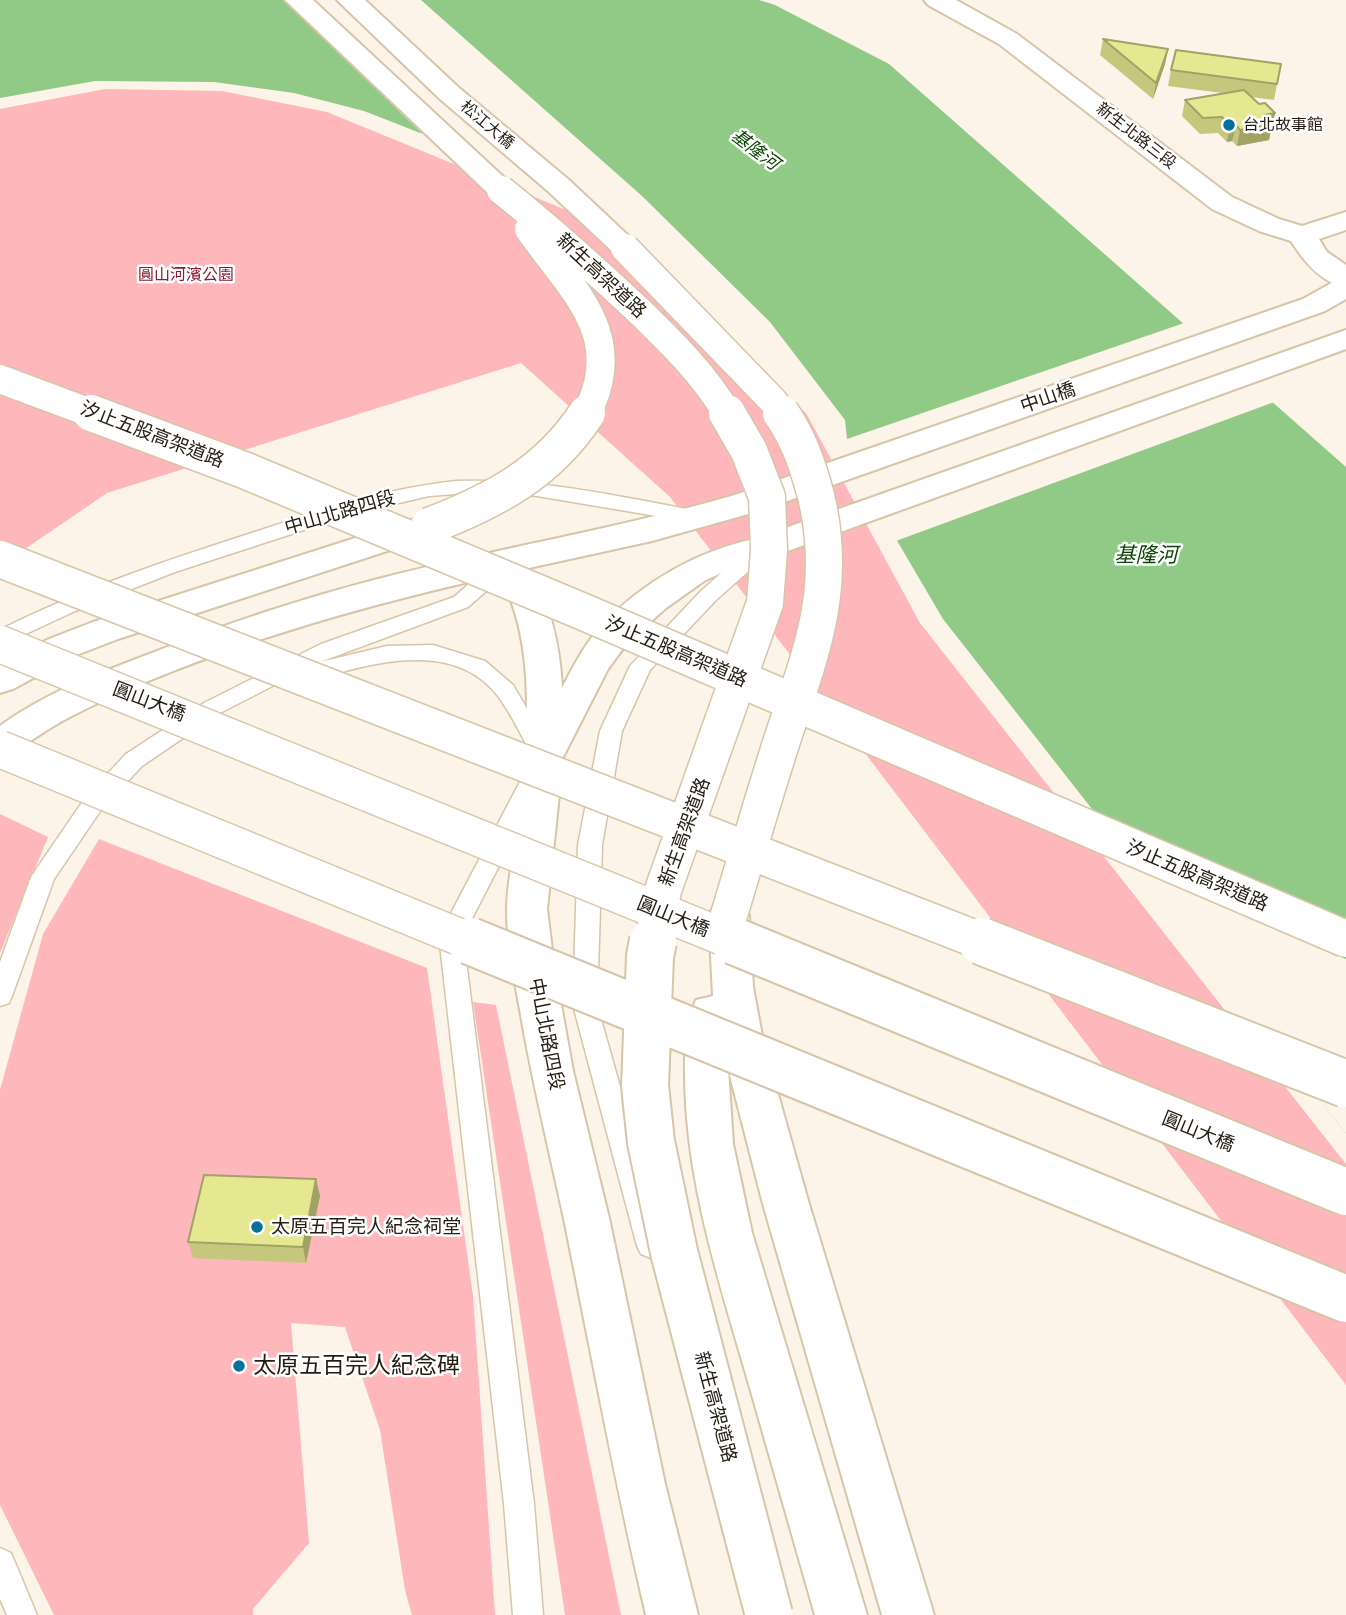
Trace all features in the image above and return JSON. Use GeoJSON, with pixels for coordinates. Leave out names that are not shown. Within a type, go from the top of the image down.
{"type":"FeatureCollection","features":[{"type":"Feature","properties":{"kind":"main road","name":"松江大橋"},"geometry":{"type":"LineString","coordinates":[[298,0],[501,190]]}},
{"type":"Feature","properties":{"kind":"main road","name":"松江大橋"},"geometry":{"type":"LineString","coordinates":[[350,0],[449,93],[559,186],[625,248]]}},
{"type":"Feature","properties":{"kind":"main road","name":"新生北路三段"},"geometry":{"type":"LineString","coordinates":[[936,0],[1008,39],[1038,60],[1222,203],[1269,225],[1302,235]]}},
{"type":"Feature","properties":{"kind":"main road"},"geometry":{"type":"LineString","coordinates":[[0,680],[19,667],[93,634],[373,546],[477,507],[525,480],[574,433],[588,412],[598,387],[603,356],[595,322],[501,190]]}},
{"type":"Feature","properties":{"kind":"main road","name":"新生高架道路"},"geometry":{"type":"LineString","coordinates":[[501,190],[573,248],[654,326],[712,387],[749,451],[767,498],[770,540],[765,603],[723,728],[663,890],[650,956],[645,1086],[651,1142],[674,1252],[769,1615]]}},
{"type":"Feature","properties":{"kind":"main road"},"geometry":{"type":"LineString","coordinates":[[1346,222],[1302,235],[1316,258],[1346,279]]}},
{"type":"Feature","properties":{"kind":"main road","name":"新生高架道路"},"geometry":{"type":"LineString","coordinates":[[625,248],[774,402],[797,437],[818,506],[826,557],[820,616],[810,657],[777,755],[729,915],[708,1044],[709,1111],[718,1186],[726,1224],[841,1615]]}},
{"type":"Feature","properties":{"kind":"main road","name":"中山橋"},"geometry":{"type":"LineString","coordinates":[[747,503],[1314,305],[1346,287]]}},
{"type":"Feature","properties":{"kind":"main road"},"geometry":{"type":"LineString","coordinates":[[766,546],[1346,339]]}},
{"type":"Feature","properties":{"kind":"main road","name":"汐止五股高架道路"},"geometry":{"type":"LineString","coordinates":[[0,379],[244,470],[586,613],[1346,939]]}},
{"type":"Feature","properties":{"kind":"main road","name":"中山北路四段"},"geometry":{"type":"LineString","coordinates":[[0,747],[28,724],[117,680],[235,634],[376,591],[652,530],[747,503]]}},
{"type":"Feature","properties":{"kind":"main road","name":"中山北路四段"},"geometry":{"type":"LineString","coordinates":[[672,1615],[640,1484],[586,1218],[552,1071],[533,966],[527,909],[544,757],[592,665],[614,634],[654,600],[692,573],[731,555],[766,546]]}},
{"type":"Feature","properties":{"kind":"main road"},"geometry":{"type":"LineString","coordinates":[[0,559],[1346,1084]]}},
{"type":"Feature","properties":{"kind":"main road"},"geometry":{"type":"LineString","coordinates":[[507,561],[528,594],[538,627],[542,657],[544,757]]}},
{"type":"Feature","properties":{"kind":"main road","name":"圓山大橋"},"geometry":{"type":"LineString","coordinates":[[0,644],[272,751],[1346,1192]]}},
{"type":"Feature","properties":{"kind":"main road"},"geometry":{"type":"LineString","coordinates":[[0,747],[1346,1299]]}},
{"type":"Feature","properties":{"kind":"main road"},"geometry":{"type":"LineString","coordinates":[[729,915],[732,988],[742,1041],[786,1204],[908,1615]]}},
{"type":"Feature","properties":{"kind":"lane","name":"中山北路四段"},"geometry":{"type":"LineString","coordinates":[[0,639],[42,616],[197,556],[359,505],[425,490],[483,486],[529,490],[698,517]]}},
{"type":"Feature","properties":{"kind":"lane"},"geometry":{"type":"LineString","coordinates":[[748,1615],[585,1005],[590,845],[611,731],[641,666],[708,596],[766,546]]}},
{"type":"Feature","properties":{"kind":"lane"},"geometry":{"type":"LineString","coordinates":[[0,996],[43,877],[93,804],[134,760],[212,708],[280,676],[328,649],[461,602],[507,561]]}},
{"type":"Feature","properties":{"kind":"lane"},"geometry":{"type":"LineString","coordinates":[[280,676],[331,668],[387,653],[433,652],[477,666],[505,690],[544,757],[452,936],[519,1504],[528,1615]]}},
{"type":"Feature","properties":{"kind":"lane"},"geometry":{"type":"LineString","coordinates":[[0,1563],[22,1615]]}},
{"type":"Feature","properties":{"kind":"green space","name":"圓山河濱公園"},"geometry":{"type":"Polygon","coordinates":[[[105,89],[222,91],[327,112],[615,230],[806,413],[920,623],[1346,1164],[1346,1385],[670,497],[521,363],[107,493],[0,566],[0,109],[105,89]]]}},
{"type":"Feature","properties":{"kind":"green space"},"geometry":{"type":"Polygon","coordinates":[[[0,814],[48,837],[0,953],[0,814]]]}},
{"type":"Feature","properties":{"kind":"green space"},"geometry":{"type":"Polygon","coordinates":[[[99,839],[427,968],[473,1296],[495,1615],[412,1615],[405,1590],[380,1430],[345,1327],[291,1323],[309,1543],[253,1609],[253,1615],[54,1615],[0,1505],[0,1090],[43,934],[99,839]]]}},
{"type":"Feature","properties":{"kind":"green space"},"geometry":{"type":"Polygon","coordinates":[[[473,1002],[496,1005],[621,1615],[565,1615],[473,1002]]]}},
{"type":"Feature","properties":{"kind":"water","name":"基隆河"},"geometry":{"type":"Polygon","coordinates":[[[0,0],[759,0],[775,5],[889,64],[1346,467],[1346,1133],[943,619],[822,413],[625,224],[492,161],[364,111],[294,93],[214,82],[95,81],[0,98],[0,0]]]}},
{"type":"Feature","properties":{"kind":"pier"},"geometry":{"type":"Polygon","coordinates":[[[285,0],[421,0],[642,196],[770,322],[845,420],[847,439],[1187,322],[1277,401],[893,542],[819,415],[623,227],[491,165],[429,140],[285,0]]]}},
{"type":"Feature","properties":{"kind":"pier"},"geometry":{"type":"Polygon","coordinates":[[[1138,870],[1346,959],[1346,1133],[1138,870]]]}},
{"type":"Feature","properties":{"kind":"building"},"geometry":{"type":"Polygon","coordinates":[[[1103,39],[1168,49],[1156,83],[1103,39]]]}},
{"type":"Feature","properties":{"kind":"building"},"geometry":{"type":"Polygon","coordinates":[[[1176,50],[1281,64],[1277,84],[1171,70],[1176,50]]]}},
{"type":"Feature","properties":{"kind":"building"},"geometry":{"type":"Polygon","coordinates":[[[1244,90],[1259,104],[1265,103],[1275,113],[1264,115],[1273,124],[1240,130],[1236,125],[1230,126],[1222,117],[1203,118],[1185,100],[1244,90]]]}},
{"type":"Feature","properties":{"kind":"building","name":"太原五百完人紀念祠堂"},"geometry":{"type":"Polygon","coordinates":[[[204,1175],[316,1179],[303,1247],[188,1242],[204,1175]]]}},
{"type":"Feature","properties":{"kind":"place","name":"台北故事館"},"geometry":{"type":"Point","coordinates":[1229,125]}},
{"type":"Feature","properties":{"kind":"place","name":"太原五百完人紀念祠堂"},"geometry":{"type":"Point","coordinates":[257,1227]}},
{"type":"Feature","properties":{"kind":"place","name":"太原五百完人紀念碑"},"geometry":{"type":"Point","coordinates":[239,1366]}}]}
